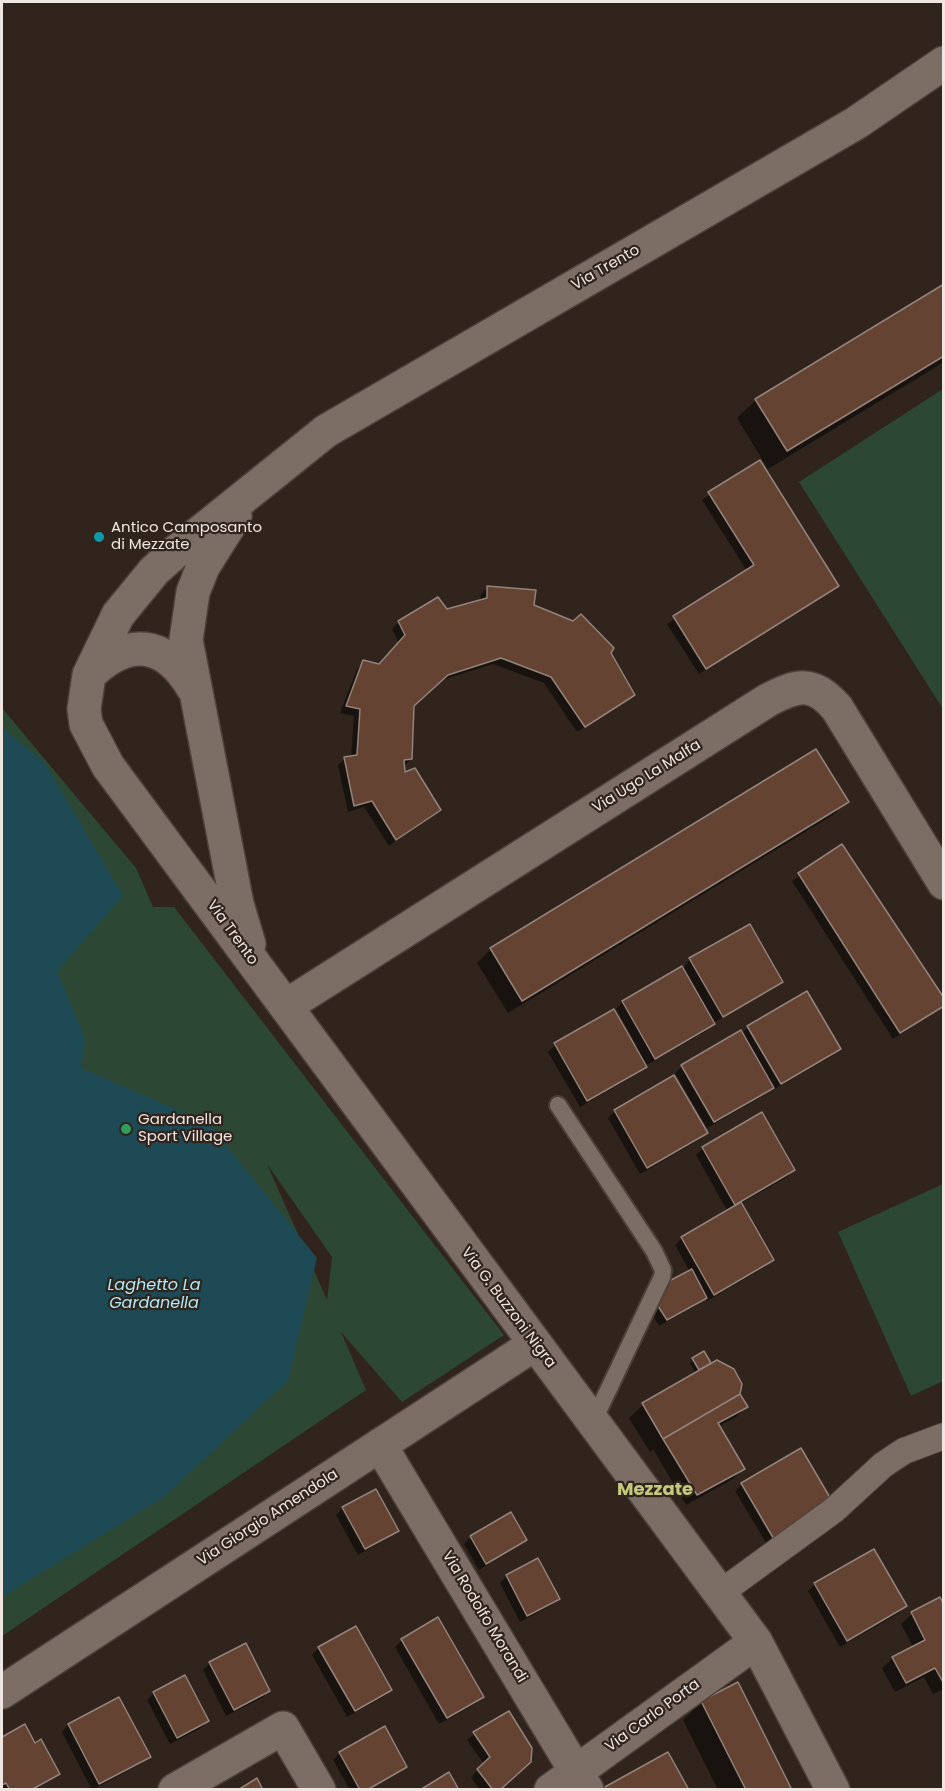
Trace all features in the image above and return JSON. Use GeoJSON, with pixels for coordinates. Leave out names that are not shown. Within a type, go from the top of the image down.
{"type":"FeatureCollection","features":[{"type":"Feature","properties":{"kind":"street","name":"Via Trento"},"geometry":{"type":"LineString","coordinates":[[261,973],[108,766],[86,724],[84,709],[89,675],[118,615],[154,571],[326,431],[846,129],[944,63]]}},
{"type":"Feature","properties":{"kind":"street","name":"Via Trento"},"geometry":{"type":"LineString","coordinates":[[261,973],[237,904],[186,640],[193,592],[214,546],[269,476]]}},
{"type":"Feature","properties":{"kind":"street","name":"Via Trento"},"geometry":{"type":"LineString","coordinates":[[89,675],[114,655],[128,650],[152,650],[174,663],[194,690]]}},
{"type":"Feature","properties":{"kind":"street","name":"Via Ugo La Malfa"},"geometry":{"type":"LineString","coordinates":[[286,1006],[768,700],[798,687],[810,687],[824,693],[837,708],[944,883]]}},
{"type":"Feature","properties":{"kind":"street","name":"Via G. Buzzoni Nigra"},"geometry":{"type":"LineString","coordinates":[[261,973],[756,1642],[833,1790]]}},
{"type":"Feature","properties":{"kind":"street","name":"Via Giorgio Amendola"},"geometry":{"type":"LineString","coordinates":[[2,1692],[536,1344]]}},
{"type":"Feature","properties":{"kind":"street"},"geometry":{"type":"LineString","coordinates":[[720,1593],[834,1510],[883,1465],[904,1451],[944,1436]]}},
{"type":"Feature","properties":{"kind":"street","name":"Via Rodolfo Morandi"},"geometry":{"type":"LineString","coordinates":[[380,1445],[582,1780]]}},
{"type":"Feature","properties":{"kind":"street","name":"Via Carlo Porta"},"geometry":{"type":"LineString","coordinates":[[551,1790],[582,1780],[756,1642]]}},
{"type":"Feature","properties":{"kind":"street"},"geometry":{"type":"LineString","coordinates":[[175,1790],[283,1728],[319,1790]]}},
{"type":"Feature","properties":{"kind":"lane"},"geometry":{"type":"LineString","coordinates":[[558,1105],[654,1251],[663,1270],[662,1277],[593,1422]]}},
{"type":"Feature","properties":{"kind":"green space"},"geometry":{"type":"Polygon","coordinates":[[[943,389],[943,709],[799,482],[943,389]]]}},
{"type":"Feature","properties":{"kind":"green space","name":"Laghetto La Gardanella"},"geometry":{"type":"Polygon","coordinates":[[[2,708],[136,868],[153,907],[174,907],[504,1335],[402,1402],[341,1332],[366,1390],[2,1636],[2,708]],[[267,1164],[327,1300],[332,1257],[267,1164]]]}},
{"type":"Feature","properties":{"kind":"green space"},"geometry":{"type":"Polygon","coordinates":[[[943,1184],[943,1381],[911,1396],[838,1232],[943,1184]]]}},
{"type":"Feature","properties":{"kind":"water","name":"Laghetto La Gardanella"},"geometry":{"type":"Polygon","coordinates":[[[2,728],[44,762],[123,896],[57,971],[85,1039],[81,1068],[208,1123],[317,1258],[288,1380],[165,1496],[2,1597],[2,728]]]}},
{"type":"Feature","properties":{"kind":"building"},"geometry":{"type":"Polygon","coordinates":[[[944,284],[944,356],[787,451],[755,399],[944,284]]]}},
{"type":"Feature","properties":{"kind":"building"},"geometry":{"type":"Polygon","coordinates":[[[760,460],[839,586],[706,669],[673,616],[754,565],[708,492],[760,460]]]}},
{"type":"Feature","properties":{"kind":"building"},"geometry":{"type":"Polygon","coordinates":[[[487,586],[536,590],[534,605],[573,621],[581,614],[614,648],[611,653],[635,695],[585,727],[551,677],[501,658],[448,675],[414,706],[412,759],[404,760],[405,772],[415,768],[441,810],[396,840],[372,801],[354,806],[344,757],[357,755],[360,709],[346,706],[363,660],[379,664],[405,635],[398,621],[438,597],[447,609],[487,598],[487,586]]]}},
{"type":"Feature","properties":{"kind":"building"},"geometry":{"type":"Polygon","coordinates":[[[816,749],[849,802],[522,1001],[490,948],[816,749]]]}},
{"type":"Feature","properties":{"kind":"building"},"geometry":{"type":"Polygon","coordinates":[[[842,844],[944,998],[944,1006],[900,1033],[798,873],[842,844]]]}},
{"type":"Feature","properties":{"kind":"building"},"geometry":{"type":"Polygon","coordinates":[[[750,924],[783,982],[723,1017],[689,958],[750,924]]]}},
{"type":"Feature","properties":{"kind":"building"},"geometry":{"type":"Polygon","coordinates":[[[682,966],[715,1024],[655,1059],[622,1001],[682,966]]]}},
{"type":"Feature","properties":{"kind":"building"},"geometry":{"type":"Polygon","coordinates":[[[807,991],[841,1049],[781,1084],[747,1026],[807,991]]]}},
{"type":"Feature","properties":{"kind":"building"},"geometry":{"type":"Polygon","coordinates":[[[614,1009],[647,1067],[587,1101],[554,1043],[614,1009]]]}},
{"type":"Feature","properties":{"kind":"building"},"geometry":{"type":"Polygon","coordinates":[[[741,1030],[774,1088],[714,1122],[681,1065],[741,1030]]]}},
{"type":"Feature","properties":{"kind":"building"},"geometry":{"type":"Polygon","coordinates":[[[674,1075],[708,1133],[647,1168],[614,1110],[674,1075]]]}},
{"type":"Feature","properties":{"kind":"building"},"geometry":{"type":"Polygon","coordinates":[[[762,1112],[795,1170],[735,1205],[702,1147],[762,1112]]]}},
{"type":"Feature","properties":{"kind":"building"},"geometry":{"type":"Polygon","coordinates":[[[741,1202],[774,1260],[714,1295],[681,1237],[741,1202]]]}},
{"type":"Feature","properties":{"kind":"building"},"geometry":{"type":"Polygon","coordinates":[[[692,1269],[707,1298],[667,1320],[656,1303],[671,1280],[692,1269]]]}},
{"type":"Feature","properties":{"kind":"building"},"geometry":{"type":"Polygon","coordinates":[[[704,1351],[711,1363],[699,1370],[692,1358],[704,1351]]]}},
{"type":"Feature","properties":{"kind":"building"},"geometry":{"type":"Polygon","coordinates":[[[717,1360],[734,1369],[742,1384],[740,1394],[663,1439],[642,1403],[717,1360]]]}},
{"type":"Feature","properties":{"kind":"building"},"geometry":{"type":"Polygon","coordinates":[[[740,1394],[748,1407],[718,1423],[745,1469],[697,1495],[663,1439],[740,1394]]]}},
{"type":"Feature","properties":{"kind":"building"},"geometry":{"type":"Polygon","coordinates":[[[801,1448],[835,1506],[775,1541],[741,1483],[801,1448]]]}},
{"type":"Feature","properties":{"kind":"building"},"geometry":{"type":"Polygon","coordinates":[[[376,1489],[399,1531],[365,1549],[342,1507],[376,1489]]]}},
{"type":"Feature","properties":{"kind":"building"},"geometry":{"type":"Polygon","coordinates":[[[511,1512],[527,1540],[486,1564],[470,1536],[511,1512]]]}},
{"type":"Feature","properties":{"kind":"building"},"geometry":{"type":"Polygon","coordinates":[[[874,1549],[907,1606],[847,1641],[814,1583],[874,1549]]]}},
{"type":"Feature","properties":{"kind":"building"},"geometry":{"type":"Polygon","coordinates":[[[538,1558],[560,1599],[527,1616],[506,1575],[538,1558]]]}},
{"type":"Feature","properties":{"kind":"building"},"geometry":{"type":"Polygon","coordinates":[[[940,1597],[944,1605],[944,1684],[935,1668],[906,1683],[892,1657],[925,1640],[911,1612],[940,1597]]]}},
{"type":"Feature","properties":{"kind":"building"},"geometry":{"type":"Polygon","coordinates":[[[438,1617],[484,1697],[447,1718],[401,1639],[438,1617]]]}},
{"type":"Feature","properties":{"kind":"building"},"geometry":{"type":"Polygon","coordinates":[[[356,1626],[392,1690],[355,1711],[318,1647],[356,1626]]]}},
{"type":"Feature","properties":{"kind":"building"},"geometry":{"type":"Polygon","coordinates":[[[246,1643],[270,1691],[234,1710],[209,1662],[246,1643]]]}},
{"type":"Feature","properties":{"kind":"building"},"geometry":{"type":"Polygon","coordinates":[[[185,1675],[209,1721],[177,1738],[153,1692],[185,1675]]]}},
{"type":"Feature","properties":{"kind":"building"},"geometry":{"type":"Polygon","coordinates":[[[738,1682],[792,1790],[746,1790],[701,1701],[738,1682]]]}},
{"type":"Feature","properties":{"kind":"building"},"geometry":{"type":"Polygon","coordinates":[[[119,1697],[151,1757],[99,1784],[68,1724],[119,1697]]]}},
{"type":"Feature","properties":{"kind":"building"},"geometry":{"type":"Polygon","coordinates":[[[509,1711],[532,1748],[531,1762],[500,1790],[493,1790],[477,1769],[490,1757],[473,1732],[509,1711]]]}},
{"type":"Feature","properties":{"kind":"building"},"geometry":{"type":"Polygon","coordinates":[[[25,1724],[35,1743],[41,1739],[60,1774],[31,1790],[10,1790],[6,1783],[2,1785],[2,1737],[25,1724]]]}},
{"type":"Feature","properties":{"kind":"building"},"geometry":{"type":"Polygon","coordinates":[[[385,1726],[407,1767],[367,1790],[360,1790],[339,1752],[385,1726]]]}},
{"type":"Feature","properties":{"kind":"building"},"geometry":{"type":"Polygon","coordinates":[[[668,1752],[689,1790],[604,1790],[603,1788],[668,1752]]]}},
{"type":"Feature","properties":{"kind":"building"},"geometry":{"type":"Polygon","coordinates":[[[449,1772],[459,1790],[420,1790],[449,1772]]]}},
{"type":"Feature","properties":{"kind":"building"},"geometry":{"type":"Polygon","coordinates":[[[257,1778],[263,1790],[238,1790],[257,1778]]]}},
{"type":"Feature","properties":{"kind":"place","name":"Antico Camposanto di Mezzate"},"geometry":{"type":"Point","coordinates":[99,537]}},
{"type":"Feature","properties":{"kind":"place","name":"Gardanella Sport Village"},"geometry":{"type":"Point","coordinates":[126,1129]}},
{"type":"Feature","properties":{"kind":"district","name":"Mezzate"},"geometry":{"type":"Point","coordinates":[655,1490]}}]}
